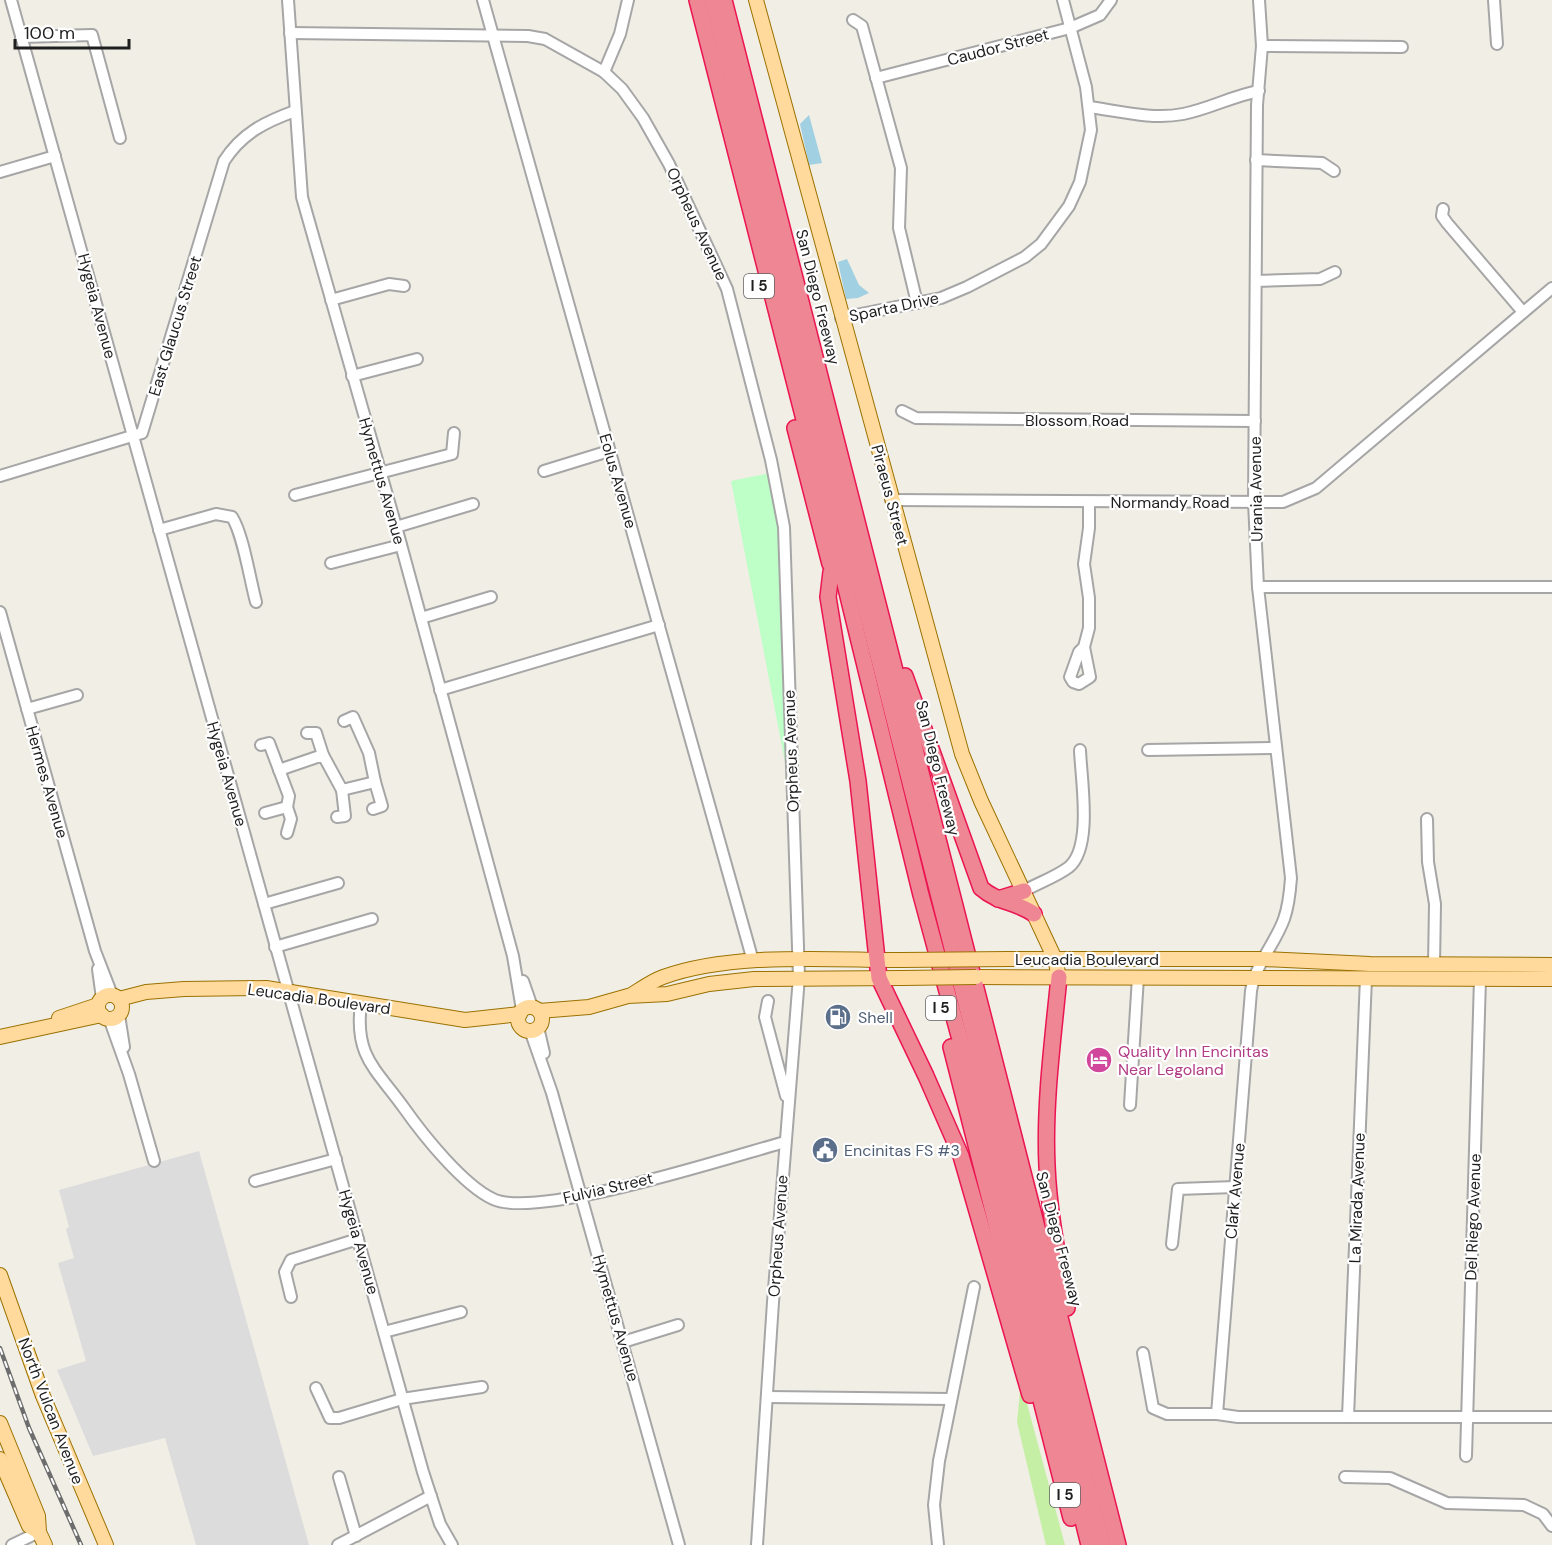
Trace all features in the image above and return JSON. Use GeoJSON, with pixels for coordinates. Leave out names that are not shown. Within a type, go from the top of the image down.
{"type":"FeatureCollection","features":[{"type":"Feature","properties":{"kind":"highway","name":"I 5"},"geometry":{"type":"LineString","coordinates":[[687,0],[1078,1545]]}},
{"type":"Feature","properties":{"kind":"highway"},"geometry":{"type":"LineString","coordinates":[[697,0],[823,494],[921,895],[1009,1221],[1089,1545]]}},
{"type":"Feature","properties":{"kind":"highway"},"geometry":{"type":"LineString","coordinates":[[712,0],[1103,1545]]}},
{"type":"Feature","properties":{"kind":"highway","name":"San Diego Freeway"},"geometry":{"type":"LineString","coordinates":[[724,0],[1118,1545]]}},
{"type":"Feature","properties":{"kind":"highway"},"geometry":{"type":"LineString","coordinates":[[831,572],[828,597],[858,781],[879,978],[961,1156],[980,1212],[1028,1390],[1052,1444]]}},
{"type":"Feature","properties":{"kind":"highway"},"geometry":{"type":"LineString","coordinates":[[874,589],[981,888],[994,899],[1019,904],[1034,914]]}},
{"type":"Feature","properties":{"kind":"highway"},"geometry":{"type":"LineString","coordinates":[[994,899],[1024,891]]}},
{"type":"Feature","properties":{"kind":"highway"},"geometry":{"type":"LineString","coordinates":[[1059,977],[1047,1123],[1047,1164],[1049,1198],[1068,1309],[1068,1344]]}},
{"type":"Feature","properties":{"kind":"main road","name":"Piraeus Street"},"geometry":{"type":"LineString","coordinates":[[756,0],[841,318],[962,754],[981,801],[1055,959],[1059,977]]}},
{"type":"Feature","properties":{"kind":"main road","name":"Leucadia Boulevard"},"geometry":{"type":"LineString","coordinates":[[0,1037],[54,1024],[61,1016],[110,1007],[146,992],[162,993],[223,987],[288,991],[439,1017],[476,1020],[566,1017],[589,1007],[628,996],[663,977],[706,967],[753,961],[799,959],[1055,959],[1259,969],[1366,978],[1552,979]]}},
{"type":"Feature","properties":{"kind":"main road","name":"Leucadia Boulevard"},"geometry":{"type":"LineString","coordinates":[[628,996],[667,994],[709,984],[799,977],[1138,977],[1259,969],[1552,965]]}},
{"type":"Feature","properties":{"kind":"main road","name":"North Vulcan Avenue"},"geometry":{"type":"LineString","coordinates":[[0,1275],[42,1396],[106,1545]]}},
{"type":"Feature","properties":{"kind":"main road"},"geometry":{"type":"LineString","coordinates":[[0,1423],[38,1516],[42,1538]]}},
{"type":"Feature","properties":{"kind":"main road"},"geometry":{"type":"LineString","coordinates":[[0,1459],[29,1526],[42,1538]]}},
{"type":"Feature","properties":{"kind":"street","name":"Hygeia Avenue"},"geometry":{"type":"LineString","coordinates":[[11,0],[402,1399],[440,1524],[452,1545]]}},
{"type":"Feature","properties":{"kind":"street","name":"Hymettus Avenue"},"geometry":{"type":"LineString","coordinates":[[288,0],[302,197],[401,545],[530,1019],[680,1545]]}},
{"type":"Feature","properties":{"kind":"street","name":"Eolus Avenue"},"geometry":{"type":"LineString","coordinates":[[483,0],[753,961]]}},
{"type":"Feature","properties":{"kind":"street"},"geometry":{"type":"LineString","coordinates":[[290,33],[492,35],[545,39],[604,72],[620,34],[628,0]]}},
{"type":"Feature","properties":{"kind":"street","name":"Sparta Drive"},"geometry":{"type":"LineString","coordinates":[[841,318],[941,298],[968,287],[1019,260],[1041,244],[1069,206],[1080,182],[1089,148],[1089,107],[1063,0]]}},
{"type":"Feature","properties":{"kind":"street","name":"Caudor Street"},"geometry":{"type":"LineString","coordinates":[[876,78],[1070,28],[1100,15],[1111,0]]}},
{"type":"Feature","properties":{"kind":"street","name":"Urania Avenue"},"geometry":{"type":"LineString","coordinates":[[1259,0],[1262,46],[1256,160],[1254,502],[1258,587],[1291,878],[1290,899],[1284,919],[1259,969]]}},
{"type":"Feature","properties":{"kind":"street"},"geometry":{"type":"LineString","coordinates":[[1494,0],[1497,44]]}},
{"type":"Feature","properties":{"kind":"street"},"geometry":{"type":"LineString","coordinates":[[853,20],[862,26],[901,168],[899,228],[917,303]]}},
{"type":"Feature","properties":{"kind":"street"},"geometry":{"type":"LineString","coordinates":[[21,37],[92,35],[120,138]]}},
{"type":"Feature","properties":{"kind":"street"},"geometry":{"type":"LineString","coordinates":[[1262,46],[1402,47]]}},
{"type":"Feature","properties":{"kind":"street","name":"Orpheus Avenue"},"geometry":{"type":"LineString","coordinates":[[604,72],[622,88],[643,118],[714,255],[728,289],[774,473],[784,527],[799,977],[757,1545]]}},
{"type":"Feature","properties":{"kind":"street"},"geometry":{"type":"LineString","coordinates":[[1089,107],[1158,117],[1183,114],[1237,95],[1259,92]]}},
{"type":"Feature","properties":{"kind":"street","name":"East Glaucus Street"},"geometry":{"type":"LineString","coordinates":[[133,438],[142,433],[158,385],[224,161],[233,147],[253,129],[295,111]]}},
{"type":"Feature","properties":{"kind":"street"},"geometry":{"type":"LineString","coordinates":[[0,172],[56,156]]}},
{"type":"Feature","properties":{"kind":"street"},"geometry":{"type":"LineString","coordinates":[[1256,160],[1322,163],[1334,171]]}},
{"type":"Feature","properties":{"kind":"street"},"geometry":{"type":"LineString","coordinates":[[1443,209],[1442,216],[1447,223],[1523,312]]}},
{"type":"Feature","properties":{"kind":"street"},"geometry":{"type":"LineString","coordinates":[[1256,281],[1320,279],[1335,272]]}},
{"type":"Feature","properties":{"kind":"street"},"geometry":{"type":"LineString","coordinates":[[330,300],[389,284],[404,286]]}},
{"type":"Feature","properties":{"kind":"street","name":"Normandy Road"},"geometry":{"type":"LineString","coordinates":[[891,500],[1284,502],[1316,488],[1552,288]]}},
{"type":"Feature","properties":{"kind":"street"},"geometry":{"type":"LineString","coordinates":[[352,376],[417,359]]}},
{"type":"Feature","properties":{"kind":"street","name":"Blossom Road"},"geometry":{"type":"LineString","coordinates":[[902,411],[916,418],[1255,421]]}},
{"type":"Feature","properties":{"kind":"street"},"geometry":{"type":"LineString","coordinates":[[295,495],[452,454],[454,433]]}},
{"type":"Feature","properties":{"kind":"street"},"geometry":{"type":"LineString","coordinates":[[0,476],[133,438]]}},
{"type":"Feature","properties":{"kind":"street"},"geometry":{"type":"LineString","coordinates":[[544,471],[609,451]]}},
{"type":"Feature","properties":{"kind":"street"},"geometry":{"type":"LineString","coordinates":[[1084,647],[1089,628],[1089,598],[1084,564],[1089,528],[1089,502]]}},
{"type":"Feature","properties":{"kind":"street"},"geometry":{"type":"LineString","coordinates":[[396,527],[473,504]]}},
{"type":"Feature","properties":{"kind":"street"},"geometry":{"type":"LineString","coordinates":[[159,530],[216,514],[232,517],[238,527],[243,556],[256,602]]}},
{"type":"Feature","properties":{"kind":"street"},"geometry":{"type":"LineString","coordinates":[[331,563],[401,545]]}},
{"type":"Feature","properties":{"kind":"street"},"geometry":{"type":"LineString","coordinates":[[1258,587],[1552,587]]}},
{"type":"Feature","properties":{"kind":"street"},"geometry":{"type":"LineString","coordinates":[[421,618],[491,597]]}},
{"type":"Feature","properties":{"kind":"street","name":"Hermes Avenue"},"geometry":{"type":"LineString","coordinates":[[0,612],[154,1161]]}},
{"type":"Feature","properties":{"kind":"street"},"geometry":{"type":"LineString","coordinates":[[440,690],[659,625]]}},
{"type":"Feature","properties":{"kind":"street"},"geometry":{"type":"LineString","coordinates":[[27,709],[76,695]]}},
{"type":"Feature","properties":{"kind":"street"},"geometry":{"type":"LineString","coordinates":[[344,721],[353,717],[369,753],[382,806],[373,809]]}},
{"type":"Feature","properties":{"kind":"street"},"geometry":{"type":"LineString","coordinates":[[307,733],[316,733],[323,756],[342,790],[345,816],[337,817]]}},
{"type":"Feature","properties":{"kind":"street"},"geometry":{"type":"LineString","coordinates":[[261,745],[269,743],[289,796],[288,807],[291,819],[287,833]]}},
{"type":"Feature","properties":{"kind":"street"},"geometry":{"type":"LineString","coordinates":[[1148,750],[1276,748]]}},
{"type":"Feature","properties":{"kind":"street"},"geometry":{"type":"LineString","coordinates":[[1024,891],[1069,867],[1081,851],[1083,834],[1080,750]]}},
{"type":"Feature","properties":{"kind":"street"},"geometry":{"type":"LineString","coordinates":[[279,770],[323,756]]}},
{"type":"Feature","properties":{"kind":"street"},"geometry":{"type":"LineString","coordinates":[[342,790],[375,782]]}},
{"type":"Feature","properties":{"kind":"street"},"geometry":{"type":"LineString","coordinates":[[265,813],[288,807]]}},
{"type":"Feature","properties":{"kind":"street"},"geometry":{"type":"LineString","coordinates":[[1427,819],[1428,862],[1435,904],[1434,965]]}},
{"type":"Feature","properties":{"kind":"street"},"geometry":{"type":"LineString","coordinates":[[264,904],[338,883]]}},
{"type":"Feature","properties":{"kind":"street"},"geometry":{"type":"LineString","coordinates":[[275,947],[372,919]]}},
{"type":"Feature","properties":{"kind":"street","name":"Clark Avenue"},"geometry":{"type":"LineString","coordinates":[[1217,1414],[1235,1187],[1259,969]]}},
{"type":"Feature","properties":{"kind":"street"},"geometry":{"type":"LineString","coordinates":[[1130,1105],[1138,977]]}},
{"type":"Feature","properties":{"kind":"street","name":"La Mirada Avenue"},"geometry":{"type":"LineString","coordinates":[[1348,1418],[1366,978]]}},
{"type":"Feature","properties":{"kind":"street","name":"Del Riego Avenue"},"geometry":{"type":"LineString","coordinates":[[1466,1456],[1480,979]]}},
{"type":"Feature","properties":{"kind":"street"},"geometry":{"type":"LineString","coordinates":[[768,1001],[765,1017],[788,1105]]}},
{"type":"Feature","properties":{"kind":"street","name":"Fulvia Street"},"geometry":{"type":"LineString","coordinates":[[361,1004],[360,1041],[369,1060],[429,1143],[493,1199],[514,1204],[581,1196],[785,1142]]}},
{"type":"Feature","properties":{"kind":"street"},"geometry":{"type":"LineString","coordinates":[[255,1181],[336,1159]]}},
{"type":"Feature","properties":{"kind":"street"},"geometry":{"type":"LineString","coordinates":[[1172,1244],[1178,1190],[1235,1187]]}},
{"type":"Feature","properties":{"kind":"street"},"geometry":{"type":"LineString","coordinates":[[291,1297],[285,1272],[291,1260],[358,1239]]}},
{"type":"Feature","properties":{"kind":"street"},"geometry":{"type":"LineString","coordinates":[[938,1545],[934,1505],[951,1399],[974,1287]]}},
{"type":"Feature","properties":{"kind":"street"},"geometry":{"type":"LineString","coordinates":[[384,1332],[461,1312]]}},
{"type":"Feature","properties":{"kind":"street"},"geometry":{"type":"LineString","coordinates":[[623,1342],[678,1325]]}},
{"type":"Feature","properties":{"kind":"street"},"geometry":{"type":"LineString","coordinates":[[1143,1353],[1154,1408],[1160,1413],[1217,1414],[1238,1417],[1466,1419],[1552,1417]]}},
{"type":"Feature","properties":{"kind":"street"},"geometry":{"type":"LineString","coordinates":[[316,1388],[330,1418],[339,1418],[402,1399],[482,1387]]}},
{"type":"Feature","properties":{"kind":"street"},"geometry":{"type":"LineString","coordinates":[[767,1397],[951,1399]]}},
{"type":"Feature","properties":{"kind":"street"},"geometry":{"type":"LineString","coordinates":[[339,1477],[356,1536]]}},
{"type":"Feature","properties":{"kind":"street"},"geometry":{"type":"LineString","coordinates":[[1345,1477],[1390,1478],[1447,1503],[1524,1505],[1543,1514],[1552,1526]]}},
{"type":"Feature","properties":{"kind":"street"},"geometry":{"type":"LineString","coordinates":[[338,1545],[431,1496]]}},
{"type":"Feature","properties":{"kind":"street"},"geometry":{"type":"LineString","coordinates":[[12,1545],[42,1538]]}},
{"type":"Feature","properties":{"kind":"shaded area"},"geometry":{"type":"Polygon","coordinates":[[[199,1151],[309,1545],[196,1545],[165,1438],[93,1456],[57,1370],[86,1361],[58,1263],[74,1258],[59,1190],[199,1151]]]}},
{"type":"Feature","properties":{"kind":"green space"},"geometry":{"type":"Polygon","coordinates":[[[775,472],[779,484],[794,809],[731,481],[775,472]]]}},
{"type":"Feature","properties":{"kind":"green space"},"geometry":{"type":"Polygon","coordinates":[[[1021,1381],[1065,1545],[1046,1545],[1017,1422],[1021,1381]]]}},
{"type":"Feature","properties":{"kind":"water"},"geometry":{"type":"Polygon","coordinates":[[[809,115],[822,163],[809,165],[800,124],[809,115]]]}},
{"type":"Feature","properties":{"kind":"water"},"geometry":{"type":"Polygon","coordinates":[[[847,259],[859,285],[869,293],[858,298],[846,299],[838,262],[847,259]]]}},
{"type":"Feature","properties":{"kind":"railway"},"geometry":{"type":"LineString","coordinates":[[0,1348],[29,1428],[81,1545]]}},
{"type":"Feature","properties":{"kind":"place","name":"Shell"},"geometry":{"type":"Point","coordinates":[838,1017]}},
{"type":"Feature","properties":{"kind":"place","name":"Quality Inn Encinitas Near Legoland"},"geometry":{"type":"Point","coordinates":[1099,1060]}},
{"type":"Feature","properties":{"kind":"place","name":"Encinitas FS #3"},"geometry":{"type":"Point","coordinates":[825,1150]}}]}
